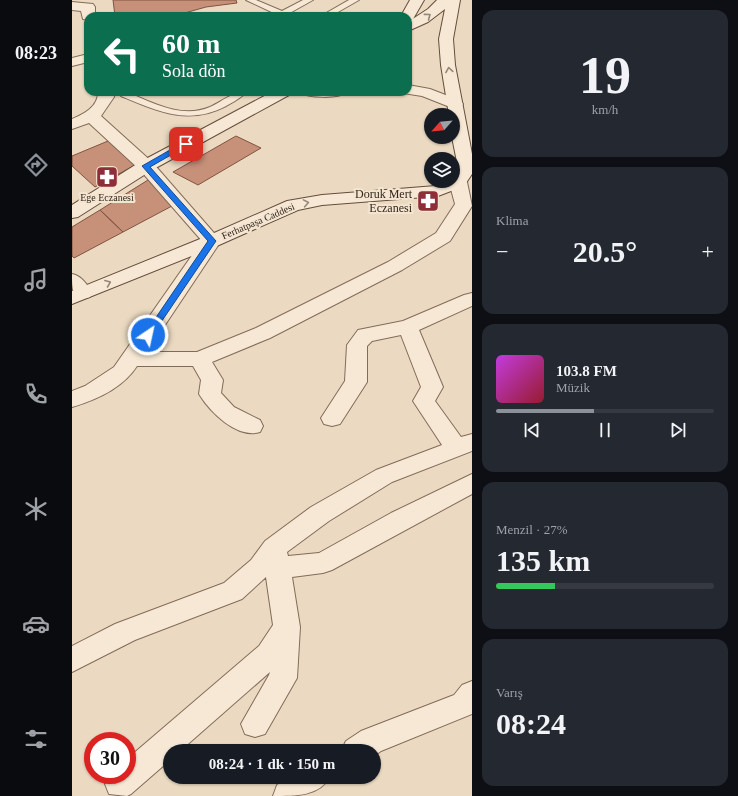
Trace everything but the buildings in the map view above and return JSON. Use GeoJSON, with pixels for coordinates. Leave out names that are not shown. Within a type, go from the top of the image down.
{"type":"FeatureCollection","features":[{"type":"Feature","properties":{"kind":"street"},"geometry":{"type":"LineString","coordinates":[[410,12],[417,0]]}},
{"type":"Feature","properties":{"kind":"street"},"geometry":{"type":"LineString","coordinates":[[412,25],[425,19],[440,6],[444,0]]}},
{"type":"Feature","properties":{"kind":"street"},"geometry":{"type":"LineString","coordinates":[[132,359],[199,359],[263,333],[394,266],[442,237],[456,219],[464,204],[465,183],[465,162],[448,65],[446,39],[453,0]]}},
{"type":"Feature","properties":{"kind":"street"},"geometry":{"type":"LineString","coordinates":[[72,6],[88,8]]}},
{"type":"Feature","properties":{"kind":"street"},"geometry":{"type":"LineString","coordinates":[[72,62],[84,59]]}},
{"type":"Feature","properties":{"kind":"street"},"geometry":{"type":"LineString","coordinates":[[412,90],[425,92],[455,104]]}},
{"type":"Feature","properties":{"kind":"street"},"geometry":{"type":"LineString","coordinates":[[72,124],[92,117],[106,96]]}},
{"type":"Feature","properties":{"kind":"street"},"geometry":{"type":"LineString","coordinates":[[72,212],[146,166],[277,96]]}},
{"type":"Feature","properties":{"kind":"street"},"geometry":{"type":"LineString","coordinates":[[72,399],[93,391],[122,372],[212,241],[146,166],[92,117]]}},
{"type":"Feature","properties":{"kind":"street","name":"Ferhatpaşa Caddesi"},"geometry":{"type":"LineString","coordinates":[[76,290],[212,241],[293,205],[329,200],[438,191],[465,183]]}},
{"type":"Feature","properties":{"kind":"street"},"geometry":{"type":"LineString","coordinates":[[332,418],[356,382],[358,345],[365,334],[408,327],[471,300]]}},
{"type":"Feature","properties":{"kind":"street"},"geometry":{"type":"LineString","coordinates":[[72,660],[125,632],[233,591],[260,566],[276,558],[320,514],[384,476],[464,445],[424,401],[432,387],[408,327]]}},
{"type":"Feature","properties":{"kind":"street"},"geometry":{"type":"LineString","coordinates":[[199,359],[212,380],[210,394],[226,413],[252,426]]}},
{"type":"Feature","properties":{"kind":"street"},"geometry":{"type":"LineString","coordinates":[[276,558],[323,563],[400,520],[472,483]]}},
{"type":"Feature","properties":{"kind":"street"},"geometry":{"type":"LineString","coordinates":[[255,724],[282,678],[287,627],[276,558]]}},
{"type":"Feature","properties":{"kind":"street"},"geometry":{"type":"LineString","coordinates":[[136,770],[269,655],[287,627]]}},
{"type":"Feature","properties":{"kind":"street"},"geometry":{"type":"LineString","coordinates":[[366,744],[464,704],[472,694]]}},
{"type":"Feature","properties":{"kind":"street"},"geometry":{"type":"LineString","coordinates":[[288,796],[305,784]]}},
{"type":"Feature","properties":{"kind":"lane"},"geometry":{"type":"LineString","coordinates":[[250,0],[276,12]]}},
{"type":"Feature","properties":{"kind":"lane"},"geometry":{"type":"LineString","coordinates":[[261,6],[274,0]]}},
{"type":"Feature","properties":{"kind":"lane"},"geometry":{"type":"LineString","coordinates":[[289,12],[309,0]]}},
{"type":"Feature","properties":{"kind":"lane"},"geometry":{"type":"LineString","coordinates":[[332,12],[355,0]]}},
{"type":"Feature","properties":{"kind":"lane"},"geometry":{"type":"LineString","coordinates":[[129,96],[157,107],[188,114],[204,112],[236,96]]}},
{"type":"Feature","properties":{"kind":"place","name":"Ege Eczanesi"},"geometry":{"type":"Point","coordinates":[107,177]}},
{"type":"Feature","properties":{"kind":"place","name":"Doruk Mert Eczanesi"},"geometry":{"type":"Point","coordinates":[428,201]}},
{"type":"Feature","properties":{"kind":"route"},"geometry":{"type":"LineString","coordinates":[[148,335],[212,241],[146,166],[186,144]]}}]}
